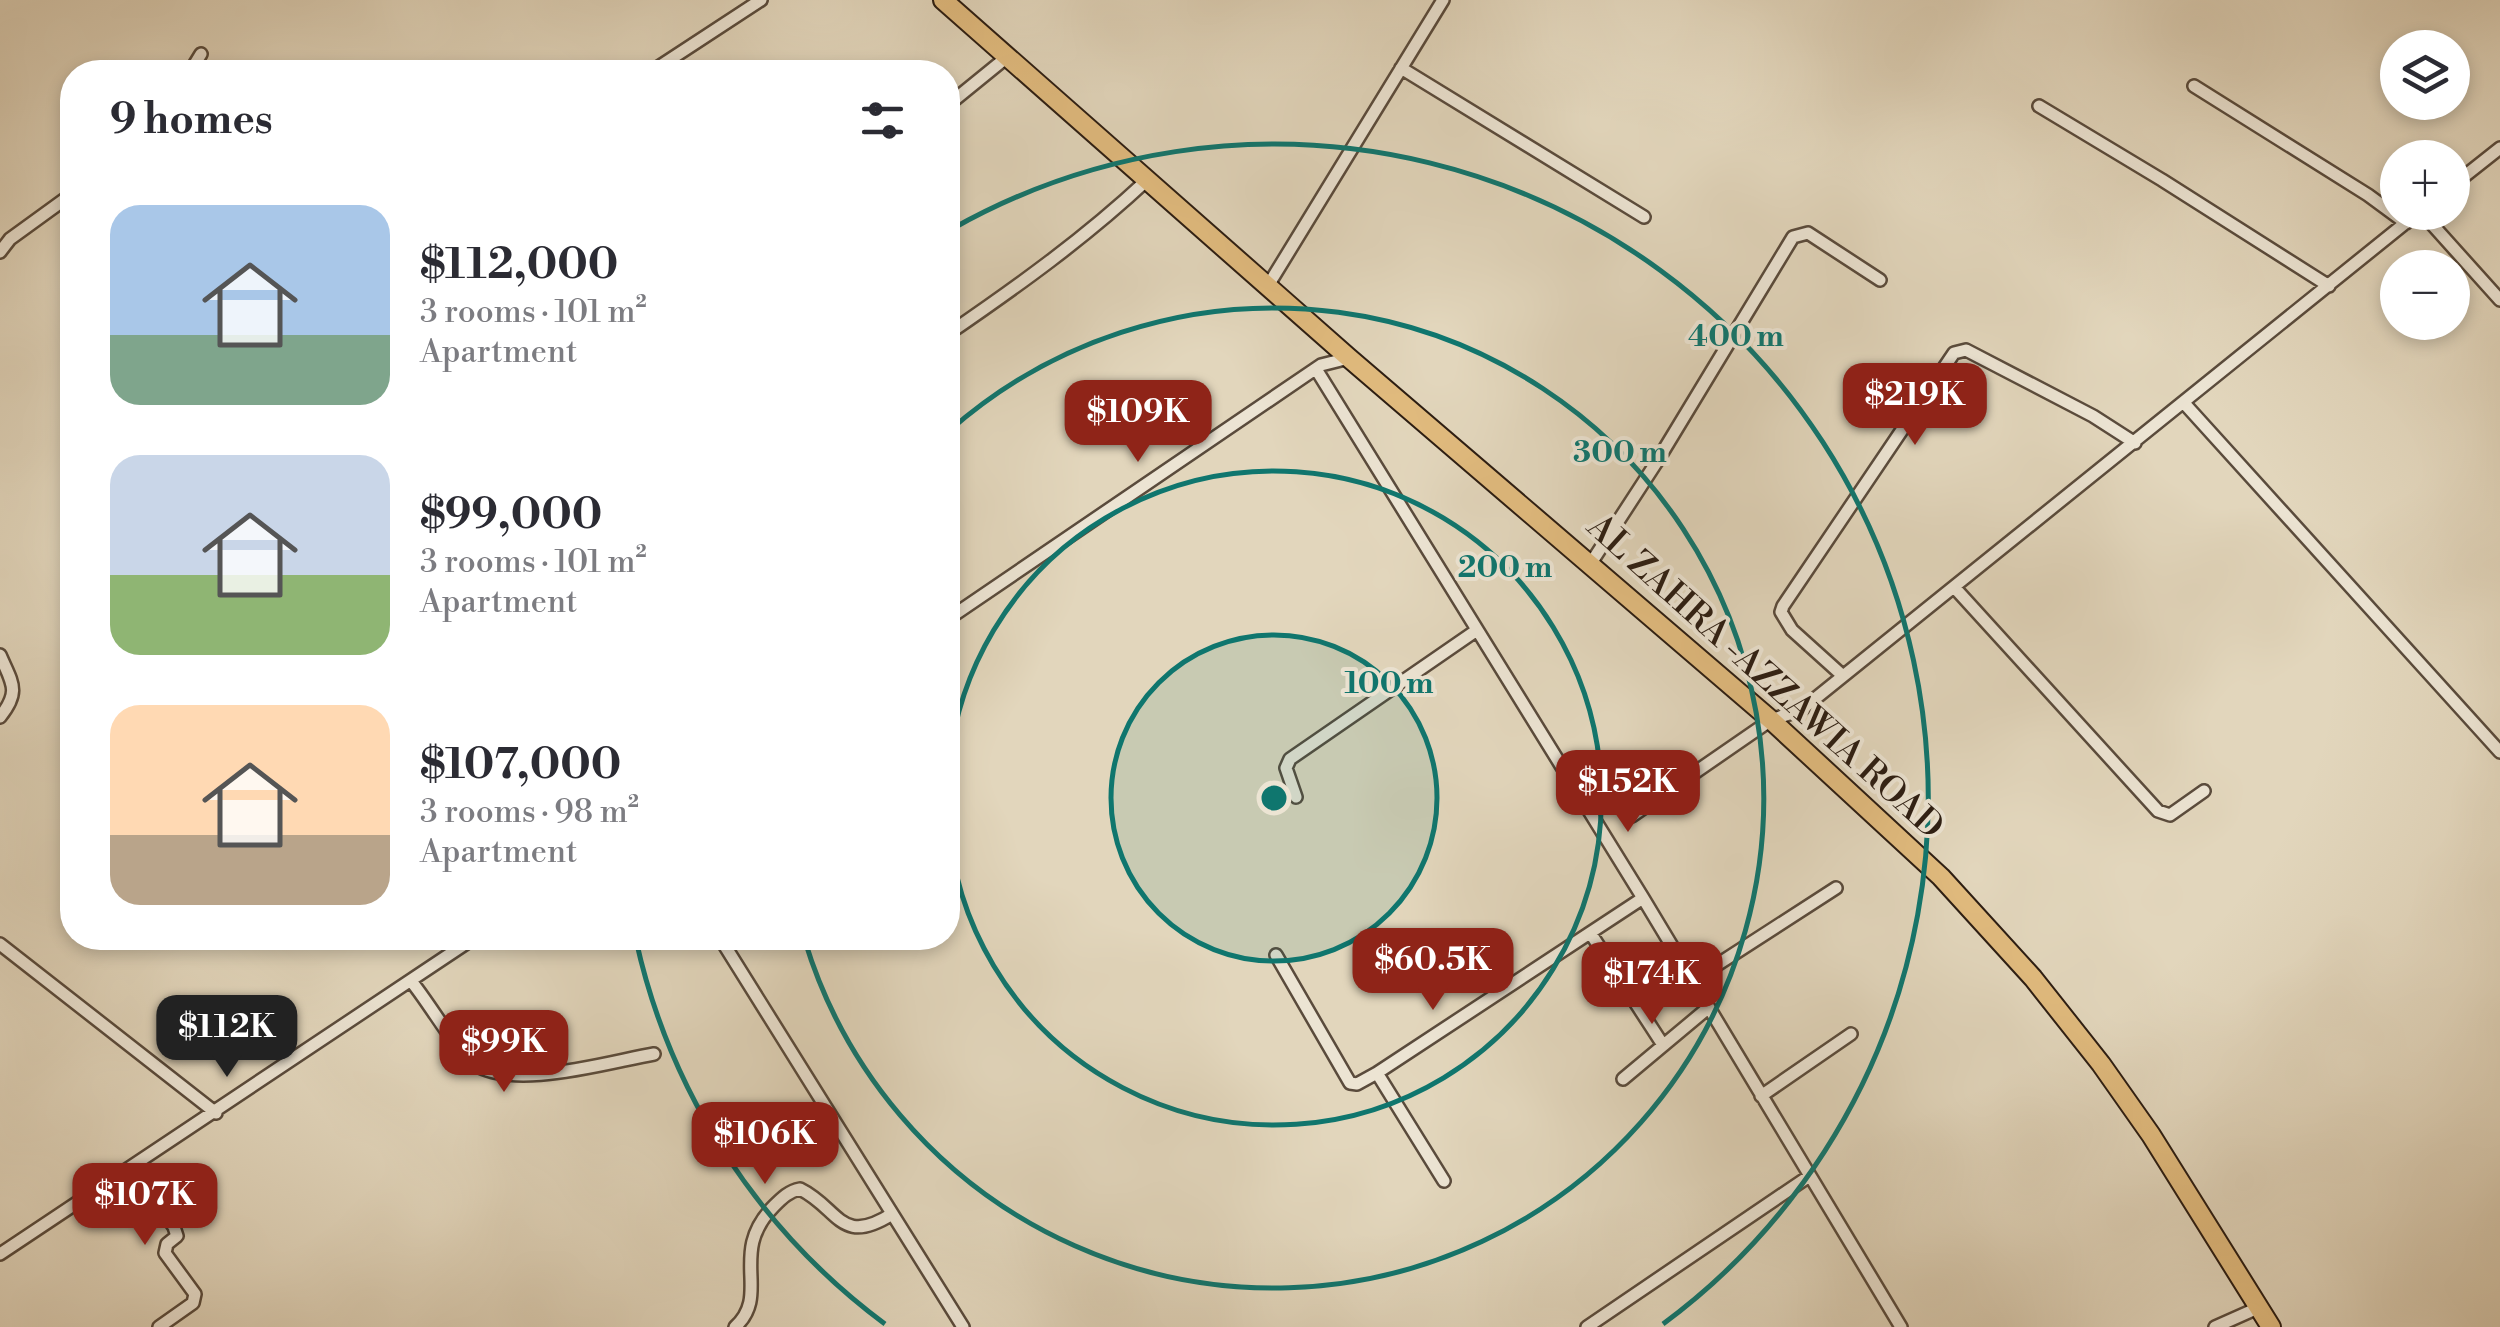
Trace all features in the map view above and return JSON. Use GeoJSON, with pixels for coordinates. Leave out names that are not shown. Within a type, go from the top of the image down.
{"type":"FeatureCollection","features":[{"type":"Feature","properties":{"kind":"main road","name":"AL ZAHRA -AZZAWIA ROAD"},"geometry":{"type":"LineString","coordinates":[[943,0],[1350,358],[1771,720],[1941,877],[2043,990],[2151,1134],[2271,1327]]}},
{"type":"Feature","properties":{"kind":"street"},"geometry":{"type":"LineString","coordinates":[[669,60],[761,0]]}},
{"type":"Feature","properties":{"kind":"street"},"geometry":{"type":"LineString","coordinates":[[1268,284],[1443,0]]}},
{"type":"Feature","properties":{"kind":"street"},"geometry":{"type":"LineString","coordinates":[[197,60],[200,54]]}},
{"type":"Feature","properties":{"kind":"street"},"geometry":{"type":"LineString","coordinates":[[960,94],[1007,57]]}},
{"type":"Feature","properties":{"kind":"street"},"geometry":{"type":"LineString","coordinates":[[1401,68],[1644,218]]}},
{"type":"Feature","properties":{"kind":"street"},"geometry":{"type":"LineString","coordinates":[[2194,86],[2380,204]]}},
{"type":"Feature","properties":{"kind":"street"},"geometry":{"type":"LineString","coordinates":[[2039,106],[2329,286]]}},
{"type":"Feature","properties":{"kind":"street"},"geometry":{"type":"LineString","coordinates":[[2470,172],[2500,148]]}},
{"type":"Feature","properties":{"kind":"street"},"geometry":{"type":"LineString","coordinates":[[960,326],[1033,276],[1148,180]]}},
{"type":"Feature","properties":{"kind":"street"},"geometry":{"type":"LineString","coordinates":[[0,252],[10,239],[60,203]]}},
{"type":"Feature","properties":{"kind":"street"},"geometry":{"type":"LineString","coordinates":[[1632,816],[1771,720],[1801,710],[2397,230]]}},
{"type":"Feature","properties":{"kind":"street"},"geometry":{"type":"LineString","coordinates":[[2436,230],[2500,300]]}},
{"type":"Feature","properties":{"kind":"street"},"geometry":{"type":"LineString","coordinates":[[1591,564],[1794,237],[1808,233],[1880,280]]}},
{"type":"Feature","properties":{"kind":"street"},"geometry":{"type":"LineString","coordinates":[[1321,332],[1318,367],[1901,1327]]}},
{"type":"Feature","properties":{"kind":"street"},"geometry":{"type":"LineString","coordinates":[[1843,676],[1792,630],[1781,612],[1783,606],[1954,353],[1966,350],[2093,416],[2135,443]]}},
{"type":"Feature","properties":{"kind":"street"},"geometry":{"type":"LineString","coordinates":[[960,611],[1318,367],[1350,358]]}},
{"type":"Feature","properties":{"kind":"street"},"geometry":{"type":"LineString","coordinates":[[2184,404],[2500,752]]}},
{"type":"Feature","properties":{"kind":"street"},"geometry":{"type":"LineString","coordinates":[[1954,587],[2158,811],[2170,815],[2204,792]]}},
{"type":"Feature","properties":{"kind":"street"},"geometry":{"type":"LineString","coordinates":[[1296,796],[1286,768],[1290,759],[1477,630]]}},
{"type":"Feature","properties":{"kind":"street"},"geometry":{"type":"LineString","coordinates":[[0,655],[14,689],[10,704],[0,717]]}},
{"type":"Feature","properties":{"kind":"street"},"geometry":{"type":"LineString","coordinates":[[1790,737],[1801,710]]}},
{"type":"Feature","properties":{"kind":"street"},"geometry":{"type":"LineString","coordinates":[[1692,981],[1836,888]]}},
{"type":"Feature","properties":{"kind":"street"},"geometry":{"type":"LineString","coordinates":[[1276,955],[1350,1084],[1357,1084],[1643,898]]}},
{"type":"Feature","properties":{"kind":"street"},"geometry":{"type":"LineString","coordinates":[[1591,934],[1663,1045]]}},
{"type":"Feature","properties":{"kind":"street"},"geometry":{"type":"LineString","coordinates":[[0,944],[216,1112]]}},
{"type":"Feature","properties":{"kind":"street"},"geometry":{"type":"LineString","coordinates":[[0,1254],[456,950]]}},
{"type":"Feature","properties":{"kind":"street"},"geometry":{"type":"LineString","coordinates":[[727,950],[963,1327]]}},
{"type":"Feature","properties":{"kind":"street"},"geometry":{"type":"LineString","coordinates":[[412,980],[471,1062],[497,1074],[530,1076],[654,1054]]}},
{"type":"Feature","properties":{"kind":"street"},"geometry":{"type":"LineString","coordinates":[[1623,1079],[1708,1008]]}},
{"type":"Feature","properties":{"kind":"street"},"geometry":{"type":"LineString","coordinates":[[1761,1096],[1851,1034]]}},
{"type":"Feature","properties":{"kind":"street"},"geometry":{"type":"LineString","coordinates":[[1377,1072],[1444,1180]]}},
{"type":"Feature","properties":{"kind":"street"},"geometry":{"type":"LineString","coordinates":[[134,1167],[174,1227],[177,1236],[167,1244],[165,1253],[196,1294],[193,1303],[159,1327]]}},
{"type":"Feature","properties":{"kind":"street"},"geometry":{"type":"LineString","coordinates":[[1588,1327],[1808,1177]]}},
{"type":"Feature","properties":{"kind":"street"},"geometry":{"type":"LineString","coordinates":[[734,1327],[745,1318],[750,1306],[753,1233],[760,1220],[790,1192],[807,1192],[834,1218],[851,1228],[878,1223],[892,1214]]}},
{"type":"Feature","properties":{"kind":"street"},"geometry":{"type":"LineString","coordinates":[[2215,1327],[2260,1308]]}}]}
